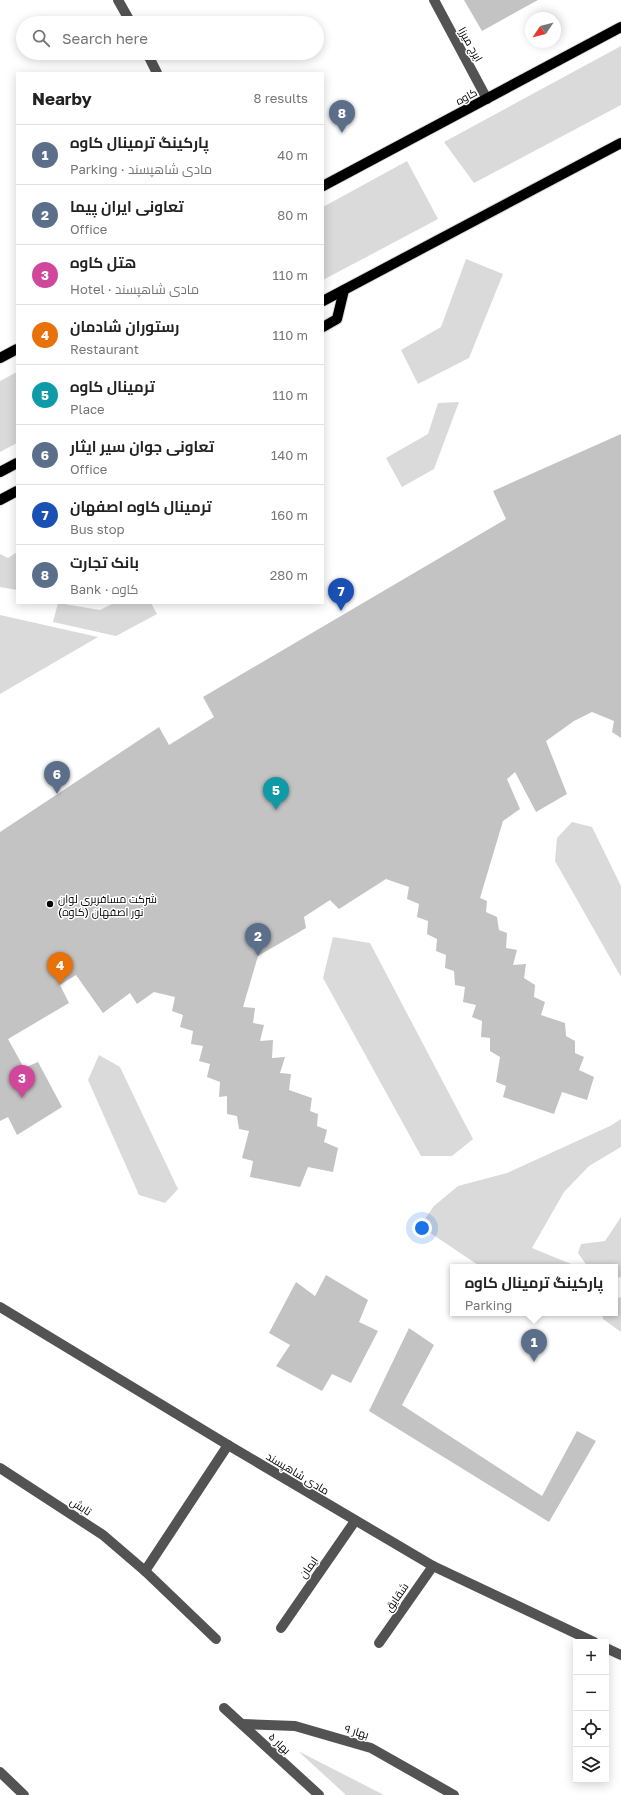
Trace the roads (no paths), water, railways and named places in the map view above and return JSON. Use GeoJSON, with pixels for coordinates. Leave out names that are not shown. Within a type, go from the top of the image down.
{"type":"FeatureCollection","features":[{"type":"Feature","properties":{"kind":"main road","name":"کاوه"},"geometry":{"type":"LineString","coordinates":[[324,185],[621,27]]}},
{"type":"Feature","properties":{"kind":"main road"},"geometry":{"type":"LineString","coordinates":[[324,300],[621,143]]}},
{"type":"Feature","properties":{"kind":"main road"},"geometry":{"type":"LineString","coordinates":[[324,326],[337,319],[344,290]]}},
{"type":"Feature","properties":{"kind":"main road"},"geometry":{"type":"LineString","coordinates":[[0,358],[16,350]]}},
{"type":"Feature","properties":{"kind":"main road"},"geometry":{"type":"LineString","coordinates":[[0,472],[16,464]]}},
{"type":"Feature","properties":{"kind":"main road"},"geometry":{"type":"LineString","coordinates":[[0,500],[16,491]]}},
{"type":"Feature","properties":{"kind":"street"},"geometry":{"type":"LineString","coordinates":[[118,0],[126,16]]}},
{"type":"Feature","properties":{"kind":"street","name":"ایرج میرزا"},"geometry":{"type":"LineString","coordinates":[[434,0],[488,99]]}},
{"type":"Feature","properties":{"kind":"street"},"geometry":{"type":"LineString","coordinates":[[150,60],[156,72]]}},
{"type":"Feature","properties":{"kind":"street","name":"مادی شاهپسند"},"geometry":{"type":"LineString","coordinates":[[0,1307],[355,1521],[433,1566],[588,1639]]}},
{"type":"Feature","properties":{"kind":"street"},"geometry":{"type":"LineString","coordinates":[[145,1570],[228,1445]]}},
{"type":"Feature","properties":{"kind":"street","name":"تابش"},"geometry":{"type":"LineString","coordinates":[[0,1468],[103,1535],[145,1570],[216,1639]]}},
{"type":"Feature","properties":{"kind":"street","name":"ایمان"},"geometry":{"type":"LineString","coordinates":[[281,1628],[355,1521]]}},
{"type":"Feature","properties":{"kind":"street","name":"شقایق"},"geometry":{"type":"LineString","coordinates":[[379,1643],[433,1566]]}},
{"type":"Feature","properties":{"kind":"street"},"geometry":{"type":"LineString","coordinates":[[609,1649],[621,1655]]}},
{"type":"Feature","properties":{"kind":"street","name":"بهار ۵"},"geometry":{"type":"LineString","coordinates":[[224,1708],[319,1795]]}},
{"type":"Feature","properties":{"kind":"street","name":"بهار ۹"},"geometry":{"type":"LineString","coordinates":[[242,1724],[295,1726],[371,1748],[454,1795]]}},
{"type":"Feature","properties":{"kind":"street"},"geometry":{"type":"LineString","coordinates":[[0,1772],[24,1795]]}},
{"type":"Feature","properties":{"kind":"place","name":"بانک تجارت"},"geometry":{"type":"Point","coordinates":[342,133]}},
{"type":"Feature","properties":{"kind":"place","name":"ترمینال کاوه اصفهان"},"geometry":{"type":"Point","coordinates":[341,611]}},
{"type":"Feature","properties":{"kind":"place","name":"تعاونی جوان سیر ایثار"},"geometry":{"type":"Point","coordinates":[57,794]}},
{"type":"Feature","properties":{"kind":"place","name":"ترمینال کاوه"},"geometry":{"type":"Point","coordinates":[276,810]}},
{"type":"Feature","properties":{"kind":"place","name":"شرکت مسافربری لوان نور اصفهان (کاوه)"},"geometry":{"type":"Point","coordinates":[50,904]}},
{"type":"Feature","properties":{"kind":"place","name":"تعاونی ایران پیما"},"geometry":{"type":"Point","coordinates":[258,956]}},
{"type":"Feature","properties":{"kind":"place","name":"رستوران شادمان"},"geometry":{"type":"Point","coordinates":[60,985]}},
{"type":"Feature","properties":{"kind":"place","name":"هتل کاوه"},"geometry":{"type":"Point","coordinates":[22,1098]}},
{"type":"Feature","properties":{"kind":"place","name":"پارکینگ ترمینال کاوه"},"geometry":{"type":"Point","coordinates":[534,1362]}}]}
